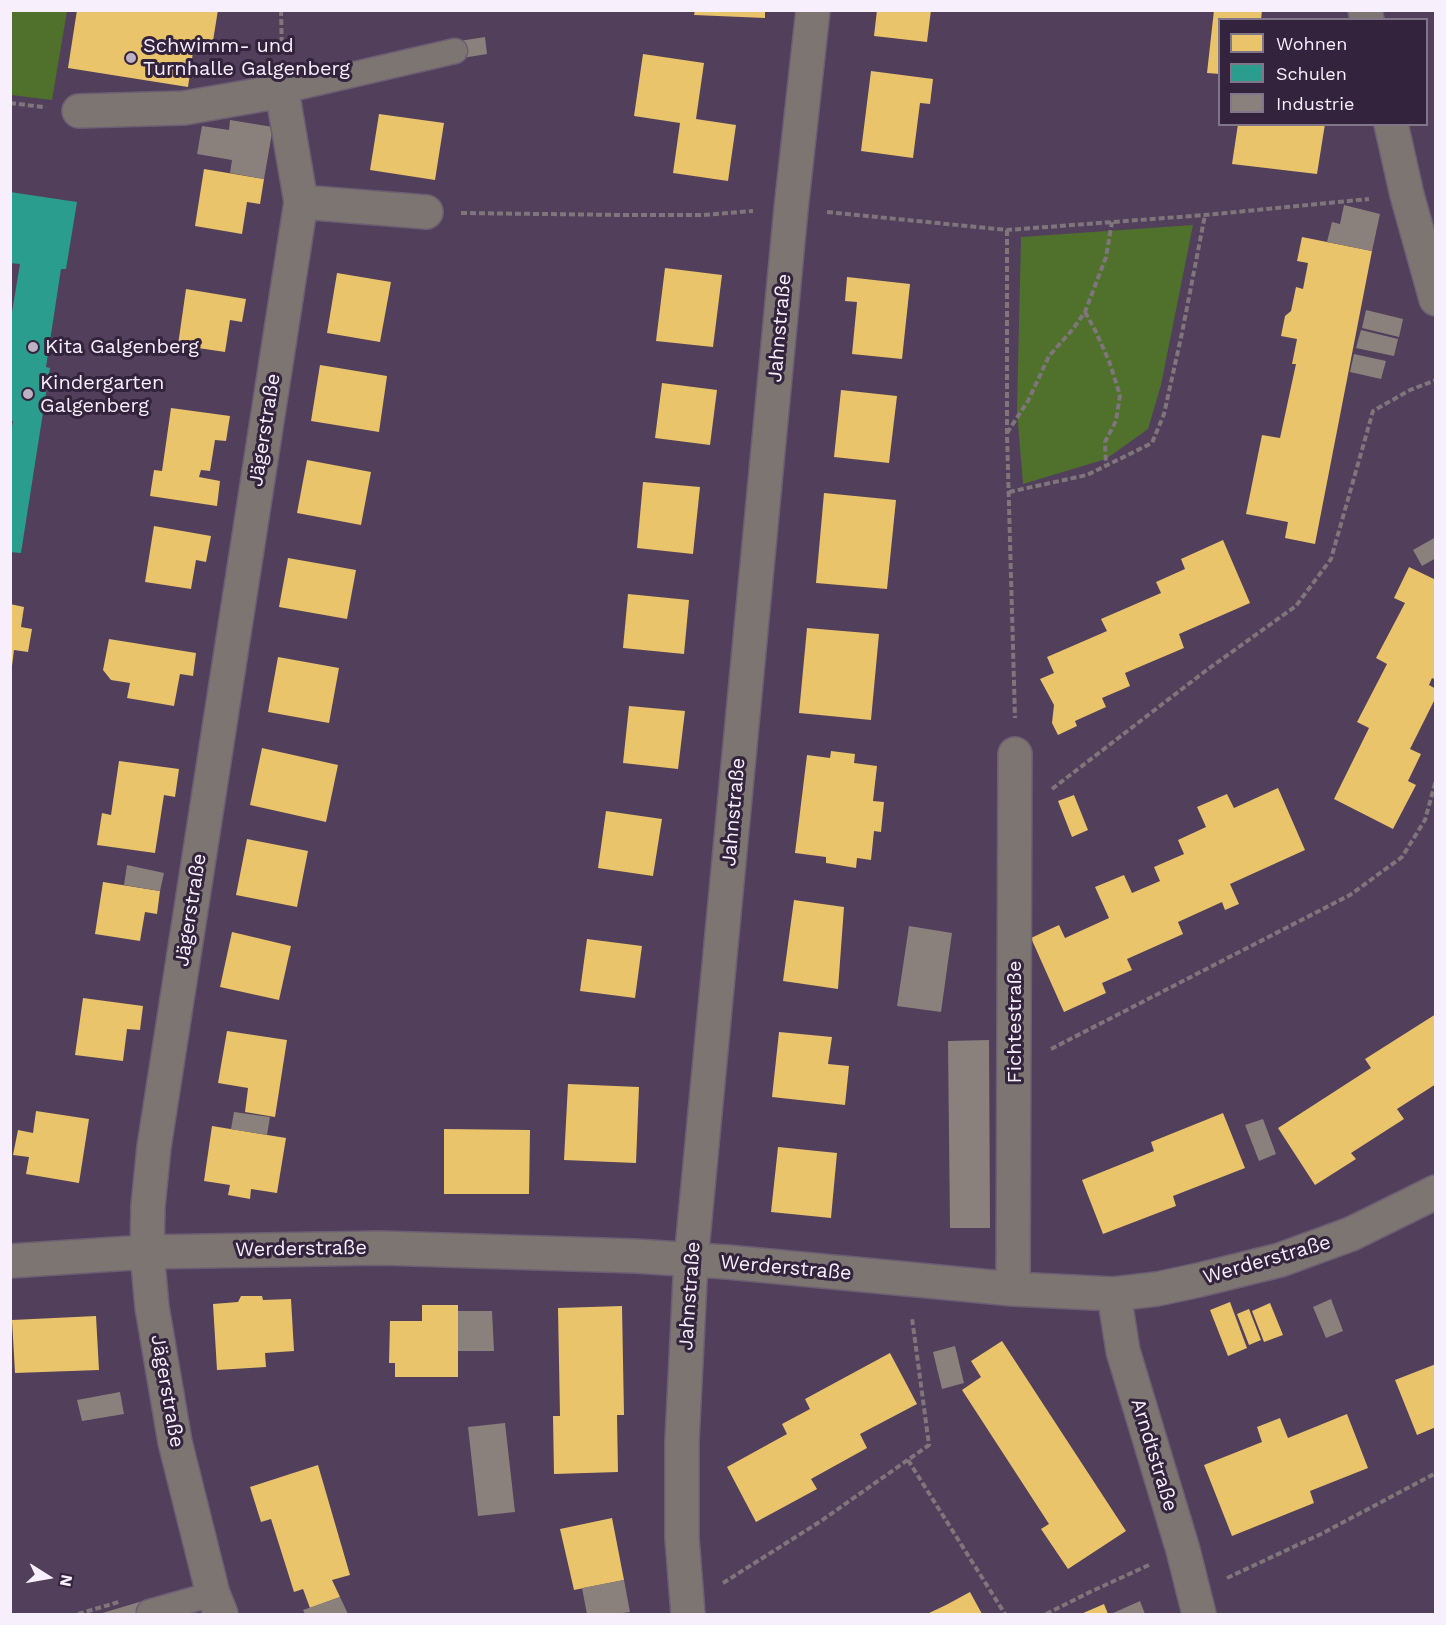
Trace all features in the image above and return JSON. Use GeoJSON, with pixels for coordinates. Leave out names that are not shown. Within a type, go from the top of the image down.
{"type":"FeatureCollection","features":[{"type":"Feature","properties":{"kind":"street","name":"Jahnstraße"},"geometry":{"type":"LineString","coordinates":[[687,1610],[681,1538],[682,1452],[691,1260],[791,209],[813,10]]}},
{"type":"Feature","properties":{"kind":"street"},"geometry":{"type":"LineString","coordinates":[[80,111],[184,108],[282,91]]}},
{"type":"Feature","properties":{"kind":"street","name":"Jägerstraße"},"geometry":{"type":"LineString","coordinates":[[217,1604],[175,1442],[152,1307],[147,1252],[148,1206],[154,1147],[301,202],[282,91]]}},
{"type":"Feature","properties":{"kind":"street"},"geometry":{"type":"LineString","coordinates":[[1391,126],[1407,195],[1436,299]]}},
{"type":"Feature","properties":{"kind":"street"},"geometry":{"type":"LineString","coordinates":[[301,202],[426,212]]}},
{"type":"Feature","properties":{"kind":"street","name":"Fichtestraße"},"geometry":{"type":"LineString","coordinates":[[1013,1289],[1015,754]]}},
{"type":"Feature","properties":{"kind":"street","name":"Werderstraße"},"geometry":{"type":"LineString","coordinates":[[10,1261],[147,1252],[381,1248],[635,1256],[1013,1289],[1114,1294],[1158,1289],[1280,1260],[1351,1234],[1436,1192]]}},
{"type":"Feature","properties":{"kind":"street","name":"Arndtstraße"},"geometry":{"type":"LineString","coordinates":[[1114,1294],[1123,1351],[1183,1550],[1199,1614]]}},
{"type":"Feature","properties":{"kind":"lane"},"geometry":{"type":"LineString","coordinates":[[282,91],[455,51]]}},
{"type":"Feature","properties":{"kind":"lane"},"geometry":{"type":"LineString","coordinates":[[149,1612],[217,1604]]}},
{"type":"Feature","properties":{"kind":"path"},"geometry":{"type":"LineString","coordinates":[[10,103],[38,106]]}},
{"type":"Feature","properties":{"kind":"path"},"geometry":{"type":"LineString","coordinates":[[501,214],[703,215],[791,209],[1007,230],[1205,215],[1407,195]]}},
{"type":"Feature","properties":{"kind":"path"},"geometry":{"type":"LineString","coordinates":[[1009,492],[1087,475],[1152,442],[1164,414],[1205,215]]}},
{"type":"Feature","properties":{"kind":"path"},"geometry":{"type":"LineString","coordinates":[[1006,434],[1028,401],[1049,356],[1085,312],[1106,257],[1112,222]]}},
{"type":"Feature","properties":{"kind":"path"},"geometry":{"type":"LineString","coordinates":[[1007,230],[1006,434],[1015,754]]}},
{"type":"Feature","properties":{"kind":"path"},"geometry":{"type":"LineString","coordinates":[[1085,312],[1109,361],[1120,395],[1116,421],[1106,442],[1106,465]]}},
{"type":"Feature","properties":{"kind":"path"},"geometry":{"type":"LineString","coordinates":[[1015,792],[1052,789],[1208,669],[1296,606],[1330,559],[1372,411],[1410,390],[1436,380]]}},
{"type":"Feature","properties":{"kind":"path"},"geometry":{"type":"LineString","coordinates":[[1015,1068],[1350,895],[1402,857],[1425,820],[1435,781]]}},
{"type":"Feature","properties":{"kind":"path"},"geometry":{"type":"LineString","coordinates":[[687,1610],[821,1521],[929,1445],[906,1279]]}},
{"type":"Feature","properties":{"kind":"path"},"geometry":{"type":"LineString","coordinates":[[908,1460],[1005,1614]]}},
{"type":"Feature","properties":{"kind":"path"},"geometry":{"type":"LineString","coordinates":[[1244,1570],[1380,1505],[1436,1473]]}},
{"type":"Feature","properties":{"kind":"path"},"geometry":{"type":"LineString","coordinates":[[1046,1614],[1183,1550]]}},
{"type":"Feature","properties":{"kind":"green space"},"geometry":{"type":"Polygon","coordinates":[[[11,10],[67,11],[52,100],[11,95],[11,10]]]}},
{"type":"Feature","properties":{"kind":"green space"},"geometry":{"type":"Polygon","coordinates":[[[1193,225],[1161,385],[1148,429],[1106,459],[1023,484],[1017,411],[1021,237],[1193,225]]]}},
{"type":"Feature","properties":{"kind":"building: Wohnen","name":"Schwimm- und Turnhalle Galgenberg"},"geometry":{"type":"Polygon","coordinates":[[[77,10],[218,10],[212,47],[194,45],[188,87],[68,68],[77,10]]]}},
{"type":"Feature","properties":{"kind":"building: Wohnen"},"geometry":{"type":"Polygon","coordinates":[[[695,10],[765,10],[765,18],[694,15],[695,10]]]}},
{"type":"Feature","properties":{"kind":"building: Wohnen"},"geometry":{"type":"Polygon","coordinates":[[[877,10],[931,10],[927,42],[874,36],[877,10]]]}},
{"type":"Feature","properties":{"kind":"building: Wohnen"},"geometry":{"type":"Polygon","coordinates":[[[1214,10],[1262,10],[1261,18],[1218,18],[1218,74],[1207,73],[1214,10]]]}},
{"type":"Feature","properties":{"kind":"building: Wohnen"},"geometry":{"type":"Polygon","coordinates":[[[643,54],[704,63],[696,119],[736,125],[728,181],[673,173],[680,123],[634,116],[643,54]]]}},
{"type":"Feature","properties":{"kind":"building: Wohnen"},"geometry":{"type":"Polygon","coordinates":[[[871,71],[933,79],[930,104],[920,103],[913,158],[861,151],[871,71]]]}},
{"type":"Feature","properties":{"kind":"building: Wohnen"},"geometry":{"type":"Polygon","coordinates":[[[379,114],[444,123],[435,180],[370,170],[379,114]]]}},
{"type":"Feature","properties":{"kind":"building: Wohnen"},"geometry":{"type":"Polygon","coordinates":[[[1238,126],[1325,126],[1317,174],[1232,164],[1238,126]]]}},
{"type":"Feature","properties":{"kind":"building: Wohnen"},"geometry":{"type":"Polygon","coordinates":[[[204,169],[264,179],[260,204],[247,202],[242,234],[195,226],[204,169]]]}},
{"type":"Feature","properties":{"kind":"building: Wohnen"},"geometry":{"type":"Polygon","coordinates":[[[1302,237],[1372,251],[1315,544],[1285,538],[1288,522],[1246,514],[1262,435],[1280,438],[1296,364],[1292,364],[1297,339],[1281,336],[1285,316],[1291,311],[1296,287],[1303,289],[1308,263],[1297,261],[1302,237]]]}},
{"type":"Feature","properties":{"kind":"building: Wohnen"},"geometry":{"type":"Polygon","coordinates":[[[665,268],[722,275],[713,347],[656,341],[665,268]]]}},
{"type":"Feature","properties":{"kind":"building: Wohnen"},"geometry":{"type":"Polygon","coordinates":[[[337,273],[391,282],[380,342],[327,333],[337,273]]]}},
{"type":"Feature","properties":{"kind":"building: Wohnen"},"geometry":{"type":"Polygon","coordinates":[[[847,277],[910,284],[902,359],[852,354],[857,302],[845,301],[847,277]]]}},
{"type":"Feature","properties":{"kind":"building: Wohnen"},"geometry":{"type":"Polygon","coordinates":[[[186,289],[246,299],[242,322],[230,320],[225,352],[178,345],[186,289]]]}},
{"type":"Feature","properties":{"kind":"building: Wohnen"},"geometry":{"type":"Polygon","coordinates":[[[320,365],[387,376],[379,432],[311,421],[320,365]]]}},
{"type":"Feature","properties":{"kind":"building: Wohnen"},"geometry":{"type":"Polygon","coordinates":[[[662,383],[717,390],[710,445],[655,438],[662,383]]]}},
{"type":"Feature","properties":{"kind":"building: Wohnen"},"geometry":{"type":"Polygon","coordinates":[[[841,390],[897,396],[889,463],[834,457],[841,390]]]}},
{"type":"Feature","properties":{"kind":"building: Wohnen"},"geometry":{"type":"Polygon","coordinates":[[[171,408],[230,416],[226,441],[215,440],[210,471],[201,470],[199,477],[220,481],[217,506],[150,496],[154,470],[162,471],[171,408]]]}},
{"type":"Feature","properties":{"kind":"building: Wohnen"},"geometry":{"type":"Polygon","coordinates":[[[307,460],[371,472],[361,525],[297,513],[307,460]]]}},
{"type":"Feature","properties":{"kind":"building: Wohnen"},"geometry":{"type":"Polygon","coordinates":[[[643,482],[700,487],[693,554],[637,548],[643,482]]]}},
{"type":"Feature","properties":{"kind":"building: Wohnen"},"geometry":{"type":"Polygon","coordinates":[[[824,493],[896,500],[887,589],[816,583],[824,493]]]}},
{"type":"Feature","properties":{"kind":"building: Wohnen"},"geometry":{"type":"Polygon","coordinates":[[[154,526],[211,536],[206,562],[196,560],[191,589],[145,582],[154,526]]]}},
{"type":"Feature","properties":{"kind":"building: Wohnen"},"geometry":{"type":"Polygon","coordinates":[[[1223,540],[1250,603],[1179,634],[1184,648],[1125,673],[1130,686],[1102,698],[1106,707],[1075,721],[1077,726],[1058,735],[1052,723],[1054,705],[1040,679],[1054,673],[1047,657],[1107,631],[1101,619],[1161,593],[1156,582],[1185,569],[1181,559],[1223,540]]]}},
{"type":"Feature","properties":{"kind":"building: Wohnen"},"geometry":{"type":"Polygon","coordinates":[[[288,558],[356,570],[347,619],[279,607],[288,558]]]}},
{"type":"Feature","properties":{"kind":"building: Wohnen"},"geometry":{"type":"Polygon","coordinates":[[[1409,567],[1436,580],[1436,680],[1432,678],[1429,685],[1436,689],[1436,697],[1410,749],[1421,754],[1408,781],[1416,785],[1393,829],[1334,799],[1369,728],[1357,722],[1387,664],[1376,658],[1405,603],[1394,598],[1409,567]]]}},
{"type":"Feature","properties":{"kind":"building: Wohnen"},"geometry":{"type":"Polygon","coordinates":[[[628,594],[689,600],[684,654],[623,648],[628,594]]]}},
{"type":"Feature","properties":{"kind":"building: Wohnen"},"geometry":{"type":"Polygon","coordinates":[[[10,604],[24,607],[21,627],[32,629],[28,652],[14,650],[12,666],[10,604]]]}},
{"type":"Feature","properties":{"kind":"building: Wohnen"},"geometry":{"type":"Polygon","coordinates":[[[807,628],[879,634],[871,720],[799,713],[807,628]]]}},
{"type":"Feature","properties":{"kind":"building: Wohnen"},"geometry":{"type":"Polygon","coordinates":[[[109,639],[196,653],[193,676],[180,674],[174,706],[127,698],[130,683],[111,680],[103,670],[109,639]]]}},
{"type":"Feature","properties":{"kind":"building: Wohnen"},"geometry":{"type":"Polygon","coordinates":[[[278,657],[339,668],[329,723],[268,712],[278,657]]]}},
{"type":"Feature","properties":{"kind":"building: Wohnen"},"geometry":{"type":"Polygon","coordinates":[[[629,706],[685,711],[678,769],[623,763],[629,706]]]}},
{"type":"Feature","properties":{"kind":"building: Wohnen"},"geometry":{"type":"Polygon","coordinates":[[[262,748],[338,765],[326,822],[250,805],[262,748]]]}},
{"type":"Feature","properties":{"kind":"building: Wohnen"},"geometry":{"type":"Polygon","coordinates":[[[831,751],[855,754],[854,763],[877,766],[873,801],[884,802],[881,832],[874,831],[871,860],[857,858],[856,868],[826,863],[826,857],[795,853],[807,755],[830,758],[831,751]]]}},
{"type":"Feature","properties":{"kind":"building: Wohnen"},"geometry":{"type":"Polygon","coordinates":[[[119,761],[179,769],[175,797],[164,795],[155,853],[97,845],[102,813],[111,815],[119,761]]]}},
{"type":"Feature","properties":{"kind":"building: Wohnen"},"geometry":{"type":"Polygon","coordinates":[[[1278,788],[1305,850],[1230,884],[1239,904],[1225,910],[1222,902],[1178,922],[1183,934],[1127,959],[1132,970],[1102,983],[1106,993],[1064,1012],[1031,938],[1059,925],[1065,938],[1109,918],[1095,887],[1124,875],[1132,893],[1160,881],[1154,867],[1184,854],[1178,840],[1206,827],[1197,807],[1227,794],[1234,808],[1278,788]]]}},
{"type":"Feature","properties":{"kind":"building: Wohnen"},"geometry":{"type":"Polygon","coordinates":[[[1074,795],[1088,830],[1072,837],[1058,801],[1074,795]]]}},
{"type":"Feature","properties":{"kind":"building: Wohnen"},"geometry":{"type":"Polygon","coordinates":[[[606,811],[662,819],[653,876],[598,868],[606,811]]]}},
{"type":"Feature","properties":{"kind":"building: Wohnen"},"geometry":{"type":"Polygon","coordinates":[[[247,839],[308,851],[297,907],[236,895],[247,839]]]}},
{"type":"Feature","properties":{"kind":"building: Wohnen"},"geometry":{"type":"Polygon","coordinates":[[[103,882],[160,891],[157,914],[145,912],[140,941],[95,934],[103,882]]]}},
{"type":"Feature","properties":{"kind":"building: Wohnen"},"geometry":{"type":"Polygon","coordinates":[[[794,900],[844,907],[838,989],[783,981],[794,900]]]}},
{"type":"Feature","properties":{"kind":"building: Wohnen"},"geometry":{"type":"Polygon","coordinates":[[[232,932],[291,946],[279,1000],[220,987],[232,932]]]}},
{"type":"Feature","properties":{"kind":"building: Wohnen"},"geometry":{"type":"Polygon","coordinates":[[[587,939],[642,946],[635,998],[580,991],[587,939]]]}},
{"type":"Feature","properties":{"kind":"building: Wohnen"},"geometry":{"type":"Polygon","coordinates":[[[83,998],[143,1006],[140,1030],[127,1029],[123,1061],[75,1055],[83,998]]]}},
{"type":"Feature","properties":{"kind":"building: Wohnen"},"geometry":{"type":"Polygon","coordinates":[[[1436,1014],[1436,1084],[1397,1109],[1404,1119],[1351,1153],[1356,1159],[1315,1185],[1278,1128],[1371,1068],[1365,1059],[1436,1014]]]}},
{"type":"Feature","properties":{"kind":"building: Wohnen"},"geometry":{"type":"Polygon","coordinates":[[[227,1031],[287,1040],[275,1117],[245,1112],[248,1088],[218,1083],[227,1031]]]}},
{"type":"Feature","properties":{"kind":"building: Wohnen"},"geometry":{"type":"Polygon","coordinates":[[[779,1032],[832,1037],[828,1064],[849,1066],[845,1105],[772,1097],[779,1032]]]}},
{"type":"Feature","properties":{"kind":"building: Wohnen"},"geometry":{"type":"Polygon","coordinates":[[[568,1084],[639,1087],[636,1163],[564,1160],[568,1084]]]}},
{"type":"Feature","properties":{"kind":"building: Wohnen"},"geometry":{"type":"Polygon","coordinates":[[[36,1111],[89,1119],[79,1183],[26,1174],[29,1157],[13,1155],[18,1130],[33,1133],[36,1111]]]}},
{"type":"Feature","properties":{"kind":"building: Wohnen"},"geometry":{"type":"Polygon","coordinates":[[[1223,1113],[1245,1168],[1173,1196],[1176,1206],[1103,1234],[1082,1180],[1154,1151],[1151,1142],[1223,1113]]]}},
{"type":"Feature","properties":{"kind":"building: Wohnen"},"geometry":{"type":"Polygon","coordinates":[[[212,1126],[286,1138],[277,1193],[251,1189],[250,1199],[228,1195],[230,1185],[204,1181],[212,1126]]]}},
{"type":"Feature","properties":{"kind":"building: Wohnen"},"geometry":{"type":"Polygon","coordinates":[[[444,1129],[530,1130],[529,1194],[444,1194],[444,1129]]]}},
{"type":"Feature","properties":{"kind":"building: Wohnen"},"geometry":{"type":"Polygon","coordinates":[[[778,1147],[837,1153],[831,1218],[771,1212],[778,1147]]]}},
{"type":"Feature","properties":{"kind":"building: Wohnen"},"geometry":{"type":"Polygon","coordinates":[[[241,1296],[262,1296],[263,1300],[291,1299],[294,1351],[265,1353],[266,1367],[217,1370],[213,1304],[238,1302],[241,1296]]]}},
{"type":"Feature","properties":{"kind":"building: Wohnen"},"geometry":{"type":"Polygon","coordinates":[[[1230,1302],[1247,1348],[1228,1356],[1210,1310],[1230,1302]]]}},
{"type":"Feature","properties":{"kind":"building: Wohnen"},"geometry":{"type":"Polygon","coordinates":[[[1270,1303],[1283,1335],[1264,1342],[1252,1311],[1270,1303]]]}},
{"type":"Feature","properties":{"kind":"building: Wohnen"},"geometry":{"type":"Polygon","coordinates":[[[422,1305],[458,1305],[458,1377],[395,1377],[395,1363],[389,1363],[390,1321],[422,1321],[422,1305]]]}},
{"type":"Feature","properties":{"kind":"building: Wohnen"},"geometry":{"type":"Polygon","coordinates":[[[622,1306],[624,1415],[617,1415],[618,1472],[554,1474],[553,1416],[560,1416],[558,1308],[622,1306]]]}},
{"type":"Feature","properties":{"kind":"building: Wohnen"},"geometry":{"type":"Polygon","coordinates":[[[1249,1309],[1261,1340],[1249,1345],[1237,1314],[1249,1309]]]}},
{"type":"Feature","properties":{"kind":"building: Wohnen"},"geometry":{"type":"Polygon","coordinates":[[[96,1316],[99,1370],[15,1373],[12,1320],[96,1316]]]}},
{"type":"Feature","properties":{"kind":"building: Wohnen"},"geometry":{"type":"Polygon","coordinates":[[[1002,1341],[1126,1531],[1068,1569],[1041,1529],[1049,1524],[962,1390],[981,1377],[971,1361],[1002,1341]]]}},
{"type":"Feature","properties":{"kind":"building: Wohnen"},"geometry":{"type":"Polygon","coordinates":[[[890,1353],[917,1404],[860,1434],[867,1448],[811,1479],[817,1489],[756,1522],[727,1467],[787,1434],[782,1424],[810,1409],[805,1399],[890,1353]]]}},
{"type":"Feature","properties":{"kind":"building: Wohnen"},"geometry":{"type":"Polygon","coordinates":[[[1436,1364],[1436,1427],[1417,1435],[1395,1380],[1436,1364]]]}},
{"type":"Feature","properties":{"kind":"building: Wohnen"},"geometry":{"type":"Polygon","coordinates":[[[1347,1414],[1368,1468],[1310,1491],[1314,1503],[1232,1536],[1204,1465],[1262,1442],[1257,1427],[1280,1418],[1288,1438],[1347,1414]]]}},
{"type":"Feature","properties":{"kind":"building: Wohnen"},"geometry":{"type":"Polygon","coordinates":[[[318,1465],[350,1575],[332,1580],[340,1597],[310,1608],[303,1589],[294,1592],[271,1519],[261,1522],[250,1487],[318,1465]]]}},
{"type":"Feature","properties":{"kind":"building: Wohnen"},"geometry":{"type":"Polygon","coordinates":[[[612,1518],[624,1580],[574,1590],[560,1529],[612,1518]]]}},
{"type":"Feature","properties":{"kind":"building: Wohnen"},"geometry":{"type":"Polygon","coordinates":[[[970,1592],[982,1614],[927,1614],[946,1605],[970,1592]]]}},
{"type":"Feature","properties":{"kind":"building: Wohnen"},"geometry":{"type":"Polygon","coordinates":[[[1104,1604],[1108,1614],[1081,1614],[1104,1604]]]}},
{"type":"Feature","properties":{"kind":"building: Schulen","name":"Kita Galgenberg"},"geometry":{"type":"Polygon","coordinates":[[[10,192],[77,202],[66,269],[61,269],[46,367],[50,368],[21,553],[10,552],[10,437],[13,421],[10,421],[10,324],[20,264],[10,263],[10,192]]]}},
{"type":"Feature","properties":{"kind":"building: Industrie"},"geometry":{"type":"Polygon","coordinates":[[[485,37],[487,54],[456,59],[453,42],[485,37]]]}},
{"type":"Feature","properties":{"kind":"building: Industrie"},"geometry":{"type":"Polygon","coordinates":[[[230,120],[273,127],[264,179],[230,173],[232,160],[197,154],[202,126],[229,130],[230,120]]]}},
{"type":"Feature","properties":{"kind":"building: Industrie"},"geometry":{"type":"Polygon","coordinates":[[[1344,205],[1380,214],[1372,251],[1327,242],[1332,222],[1340,224],[1344,205]]]}},
{"type":"Feature","properties":{"kind":"building: Industrie"},"geometry":{"type":"Polygon","coordinates":[[[1366,310],[1403,319],[1399,337],[1362,328],[1366,310]]]}},
{"type":"Feature","properties":{"kind":"building: Industrie"},"geometry":{"type":"Polygon","coordinates":[[[1361,330],[1398,339],[1394,356],[1356,348],[1361,330]]]}},
{"type":"Feature","properties":{"kind":"building: Industrie"},"geometry":{"type":"Polygon","coordinates":[[[1354,354],[1386,361],[1381,379],[1350,372],[1354,354]]]}},
{"type":"Feature","properties":{"kind":"building: Industrie"},"geometry":{"type":"Polygon","coordinates":[[[1436,537],[1436,558],[1422,566],[1413,550],[1436,537]]]}},
{"type":"Feature","properties":{"kind":"building: Industrie"},"geometry":{"type":"Polygon","coordinates":[[[127,865],[164,873],[160,891],[124,885],[127,865]]]}},
{"type":"Feature","properties":{"kind":"building: Industrie"},"geometry":{"type":"Polygon","coordinates":[[[909,926],[952,933],[941,1012],[897,1006],[909,926]]]}},
{"type":"Feature","properties":{"kind":"building: Industrie"},"geometry":{"type":"Polygon","coordinates":[[[989,1040],[990,1228],[950,1228],[948,1041],[989,1040]]]}},
{"type":"Feature","properties":{"kind":"building: Industrie"},"geometry":{"type":"Polygon","coordinates":[[[234,1112],[270,1117],[267,1135],[231,1129],[234,1112]]]}},
{"type":"Feature","properties":{"kind":"building: Industrie"},"geometry":{"type":"Polygon","coordinates":[[[1263,1119],[1276,1154],[1259,1161],[1245,1125],[1263,1119]]]}},
{"type":"Feature","properties":{"kind":"building: Industrie"},"geometry":{"type":"Polygon","coordinates":[[[1331,1299],[1343,1331],[1326,1338],[1313,1307],[1331,1299]]]}},
{"type":"Feature","properties":{"kind":"building: Industrie"},"geometry":{"type":"Polygon","coordinates":[[[458,1311],[492,1311],[494,1351],[458,1351],[458,1311]]]}},
{"type":"Feature","properties":{"kind":"building: Industrie"},"geometry":{"type":"Polygon","coordinates":[[[955,1346],[964,1383],[942,1389],[933,1352],[955,1346]]]}},
{"type":"Feature","properties":{"kind":"building: Industrie"},"geometry":{"type":"Polygon","coordinates":[[[120,1392],[124,1414],[82,1421],[77,1400],[120,1392]]]}},
{"type":"Feature","properties":{"kind":"building: Industrie"},"geometry":{"type":"Polygon","coordinates":[[[505,1423],[515,1512],[478,1516],[468,1427],[505,1423]]]}},
{"type":"Feature","properties":{"kind":"building: Industrie"},"geometry":{"type":"Polygon","coordinates":[[[624,1580],[630,1612],[587,1614],[582,1588],[624,1580]]]}},
{"type":"Feature","properties":{"kind":"building: Industrie"},"geometry":{"type":"Polygon","coordinates":[[[340,1597],[348,1614],[305,1614],[303,1610],[340,1597]]]}},
{"type":"Feature","properties":{"kind":"building: Industrie"},"geometry":{"type":"Polygon","coordinates":[[[146,1600],[150,1614],[99,1614],[146,1600]]]}},
{"type":"Feature","properties":{"kind":"building: Industrie"},"geometry":{"type":"Polygon","coordinates":[[[1140,1601],[1145,1614],[1111,1614],[1140,1601]]]}},
{"type":"Feature","properties":{"kind":"place","name":"Schwimm- und Turnhalle Galgenberg"},"geometry":{"type":"Point","coordinates":[131,58]}},
{"type":"Feature","properties":{"kind":"place","name":"Kita Galgenberg"},"geometry":{"type":"Point","coordinates":[33,347]}},
{"type":"Feature","properties":{"kind":"place","name":"Kindergarten Galgenberg"},"geometry":{"type":"Point","coordinates":[28,394]}}]}
